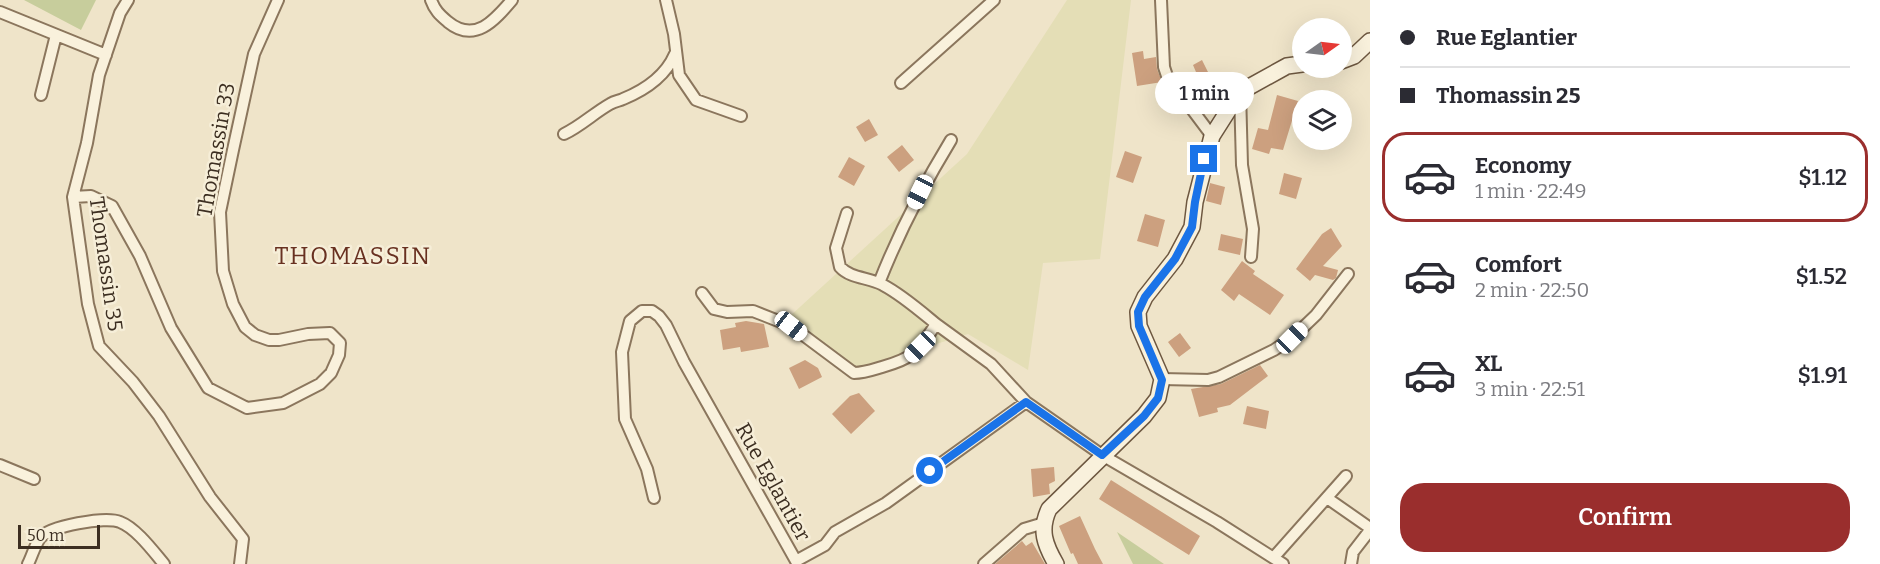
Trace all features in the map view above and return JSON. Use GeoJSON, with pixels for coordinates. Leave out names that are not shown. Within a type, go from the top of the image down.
{"type":"FeatureCollection","features":[{"type":"Feature","properties":{"kind":"street","name":"Thomassin 35"},"geometry":{"type":"LineString","coordinates":[[128,0],[120,13],[99,75],[87,143],[73,197],[88,304],[99,346],[133,382],[159,416],[210,496],[243,538],[240,564]]}},
{"type":"Feature","properties":{"kind":"street","name":"Thomassin 33"},"geometry":{"type":"LineString","coordinates":[[73,197],[91,196],[112,206],[140,256],[171,328],[208,388],[247,408],[283,403],[320,384],[331,373],[339,355],[340,343],[330,333],[308,334],[279,340],[269,340],[255,335],[245,327],[233,304],[223,271],[220,212],[232,150],[254,54],[278,0]]}},
{"type":"Feature","properties":{"kind":"street"},"geometry":{"type":"LineString","coordinates":[[431,0],[435,11],[452,26],[461,31],[470,32],[481,28],[497,17],[512,0]]}},
{"type":"Feature","properties":{"kind":"street"},"geometry":{"type":"LineString","coordinates":[[666,0],[679,75],[696,100],[741,116]]}},
{"type":"Feature","properties":{"kind":"street"},"geometry":{"type":"LineString","coordinates":[[901,83],[994,0]]}},
{"type":"Feature","properties":{"kind":"street"},"geometry":{"type":"LineString","coordinates":[[1161,0],[1164,67],[1167,76],[1212,136]]}},
{"type":"Feature","properties":{"kind":"street"},"geometry":{"type":"LineString","coordinates":[[0,12],[106,55]]}},
{"type":"Feature","properties":{"kind":"street"},"geometry":{"type":"LineString","coordinates":[[41,95],[56,35]]}},
{"type":"Feature","properties":{"kind":"street"},"geometry":{"type":"LineString","coordinates":[[1352,57],[1370,41]]}},
{"type":"Feature","properties":{"kind":"street"},"geometry":{"type":"LineString","coordinates":[[564,134],[582,126],[594,114],[614,101],[624,99],[654,81],[669,69],[676,51]]}},
{"type":"Feature","properties":{"kind":"street"},"geometry":{"type":"LineString","coordinates":[[1056,564],[1044,538],[1044,523],[1049,509],[1144,416],[1158,398],[1162,380],[1139,326],[1138,312],[1145,297],[1175,259],[1192,227],[1195,202],[1212,136],[1240,92],[1292,65]]}},
{"type":"Feature","properties":{"kind":"street"},"geometry":{"type":"LineString","coordinates":[[1240,92],[1242,165],[1253,229],[1251,257]]}},
{"type":"Feature","properties":{"kind":"street"},"geometry":{"type":"LineString","coordinates":[[879,283],[896,239],[920,192],[951,140]]}},
{"type":"Feature","properties":{"kind":"street"},"geometry":{"type":"LineString","coordinates":[[847,213],[836,248],[840,267],[851,275],[879,283],[894,291],[991,364],[1026,402],[1102,455],[1274,556],[1283,564]]}},
{"type":"Feature","properties":{"kind":"street"},"geometry":{"type":"LineString","coordinates":[[1162,380],[1186,378],[1198,381],[1219,377],[1274,350],[1292,338],[1316,315],[1348,274]]}},
{"type":"Feature","properties":{"kind":"street"},"geometry":{"type":"LineString","coordinates":[[702,293],[714,309],[727,312],[753,311],[791,326],[854,373],[864,373],[907,360],[920,347],[936,324]]}},
{"type":"Feature","properties":{"kind":"street","name":"Rue Eglantier"},"geometry":{"type":"LineString","coordinates":[[654,498],[647,469],[627,424],[622,388],[622,352],[630,321],[642,312],[652,311],[666,325],[684,362],[796,561],[825,545],[836,532],[886,503],[1026,402]]}},
{"type":"Feature","properties":{"kind":"street"},"geometry":{"type":"LineString","coordinates":[[0,465],[34,478]]}},
{"type":"Feature","properties":{"kind":"street"},"geometry":{"type":"LineString","coordinates":[[1274,556],[1347,476]]}},
{"type":"Feature","properties":{"kind":"street"},"geometry":{"type":"LineString","coordinates":[[1327,498],[1370,529],[1353,552],[1351,564]]}},
{"type":"Feature","properties":{"kind":"street"},"geometry":{"type":"LineString","coordinates":[[28,564],[40,537],[61,526],[85,522],[120,521],[144,540],[164,564]]}},
{"type":"Feature","properties":{"kind":"street"},"geometry":{"type":"LineString","coordinates":[[984,564],[1024,529],[1044,523]]}},
{"type":"Feature","properties":{"kind":"shaded area"},"geometry":{"type":"Polygon","coordinates":[[[1067,0],[1131,0],[1100,259],[1043,263],[1028,370],[968,334],[844,373],[789,317],[967,154],[1067,0]]]}},
{"type":"Feature","properties":{"kind":"green space"},"geometry":{"type":"Polygon","coordinates":[[[24,0],[96,0],[81,30],[24,0]]]}},
{"type":"Feature","properties":{"kind":"green space"},"geometry":{"type":"Polygon","coordinates":[[[1117,532],[1164,564],[1133,564],[1117,532]]]}},
{"type":"Feature","properties":{"kind":"building"},"geometry":{"type":"Polygon","coordinates":[[[1143,51],[1144,59],[1156,57],[1157,69],[1162,82],[1137,86],[1132,53],[1143,51]]]}},
{"type":"Feature","properties":{"kind":"building"},"geometry":{"type":"Polygon","coordinates":[[[1202,60],[1209,74],[1199,79],[1193,65],[1202,60]]]}},
{"type":"Feature","properties":{"kind":"building"},"geometry":{"type":"Polygon","coordinates":[[[1277,95],[1292,99],[1292,121],[1283,150],[1271,148],[1269,154],[1252,149],[1258,128],[1268,130],[1277,95]]]}},
{"type":"Feature","properties":{"kind":"building"},"geometry":{"type":"Polygon","coordinates":[[[869,119],[878,135],[865,142],[856,127],[869,119]]]}},
{"type":"Feature","properties":{"kind":"building"},"geometry":{"type":"Polygon","coordinates":[[[902,145],[914,160],[899,172],[887,157],[902,145]]]}},
{"type":"Feature","properties":{"kind":"building"},"geometry":{"type":"Polygon","coordinates":[[[1125,151],[1142,157],[1133,183],[1116,177],[1125,151]]]}},
{"type":"Feature","properties":{"kind":"building"},"geometry":{"type":"Polygon","coordinates":[[[849,157],[865,166],[854,186],[838,177],[849,157]]]}},
{"type":"Feature","properties":{"kind":"building"},"geometry":{"type":"Polygon","coordinates":[[[1284,173],[1302,178],[1296,199],[1279,194],[1284,173]]]}},
{"type":"Feature","properties":{"kind":"building"},"geometry":{"type":"Polygon","coordinates":[[[1210,183],[1225,187],[1221,205],[1206,201],[1210,183]]]}},
{"type":"Feature","properties":{"kind":"building"},"geometry":{"type":"Polygon","coordinates":[[[1145,214],[1165,220],[1158,247],[1137,241],[1145,214]]]}},
{"type":"Feature","properties":{"kind":"building"},"geometry":{"type":"Polygon","coordinates":[[[1331,228],[1342,246],[1323,266],[1338,270],[1336,278],[1333,280],[1315,275],[1310,281],[1296,269],[1322,234],[1331,228]]]}},
{"type":"Feature","properties":{"kind":"building"},"geometry":{"type":"Polygon","coordinates":[[[1221,234],[1243,239],[1240,255],[1218,250],[1221,234]]]}},
{"type":"Feature","properties":{"kind":"building"},"geometry":{"type":"Polygon","coordinates":[[[1242,261],[1255,271],[1253,274],[1284,295],[1270,315],[1239,294],[1234,301],[1221,290],[1242,261]]]}},
{"type":"Feature","properties":{"kind":"building"},"geometry":{"type":"Polygon","coordinates":[[[746,321],[764,324],[769,347],[741,352],[740,347],[723,350],[720,330],[736,327],[735,323],[746,321]]]}},
{"type":"Feature","properties":{"kind":"building"},"geometry":{"type":"Polygon","coordinates":[[[1180,333],[1191,348],[1179,357],[1168,342],[1180,333]]]}},
{"type":"Feature","properties":{"kind":"building"},"geometry":{"type":"Polygon","coordinates":[[[805,360],[818,368],[822,377],[799,389],[789,368],[805,360]]]}},
{"type":"Feature","properties":{"kind":"building"},"geometry":{"type":"Polygon","coordinates":[[[1260,365],[1268,376],[1230,405],[1217,408],[1218,412],[1199,417],[1191,389],[1221,384],[1260,365]]]}},
{"type":"Feature","properties":{"kind":"building"},"geometry":{"type":"Polygon","coordinates":[[[859,393],[875,411],[851,434],[832,414],[850,396],[859,393]]]}},
{"type":"Feature","properties":{"kind":"building"},"geometry":{"type":"Polygon","coordinates":[[[1247,406],[1269,411],[1266,429],[1243,424],[1247,406]]]}},
{"type":"Feature","properties":{"kind":"building"},"geometry":{"type":"Polygon","coordinates":[[[1054,467],[1055,481],[1049,484],[1050,494],[1033,497],[1031,469],[1054,467]]]}},
{"type":"Feature","properties":{"kind":"building"},"geometry":{"type":"Polygon","coordinates":[[[1111,480],[1200,536],[1189,555],[1099,499],[1111,480]]]}},
{"type":"Feature","properties":{"kind":"building"},"geometry":{"type":"Polygon","coordinates":[[[1080,516],[1103,564],[1078,564],[1073,553],[1071,554],[1059,526],[1080,516]]]}},
{"type":"Feature","properties":{"kind":"building"},"geometry":{"type":"Polygon","coordinates":[[[1022,541],[1026,546],[1032,542],[1045,564],[995,564],[1022,541]]]}},
{"type":"Feature","properties":{"kind":"district","name":"THOMASSIN"},"geometry":{"type":"Point","coordinates":[353,256]}},
{"type":"Feature","properties":{"kind":"route"},"geometry":{"type":"LineString","coordinates":[[930,471],[1026,402],[1102,455],[1144,416],[1158,398],[1162,380],[1139,326],[1138,312],[1145,297],[1175,259],[1192,227],[1204,159]]}}]}
